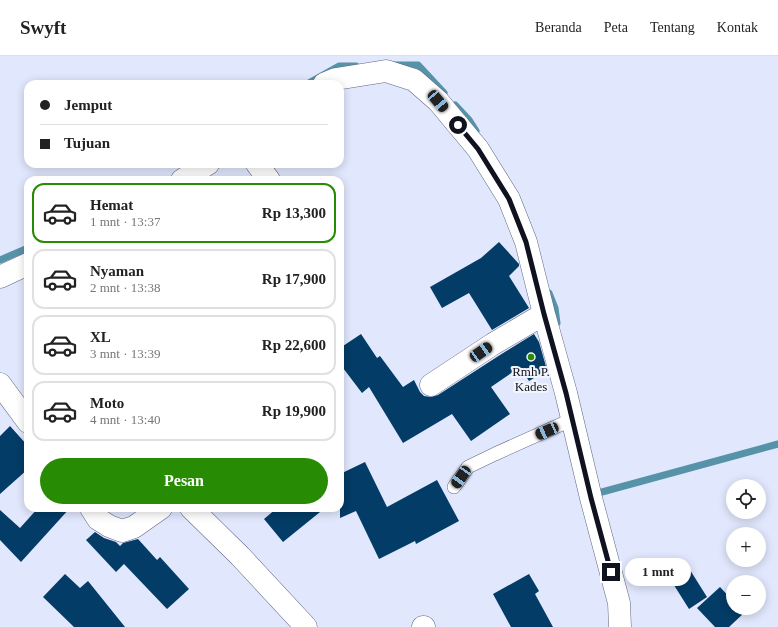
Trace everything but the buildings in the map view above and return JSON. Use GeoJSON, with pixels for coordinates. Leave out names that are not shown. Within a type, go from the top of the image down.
{"type":"FeatureCollection","features":[{"type":"Feature","properties":{"kind":"street"},"geometry":{"type":"LineString","coordinates":[[334,80],[386,71],[414,80],[438,101],[478,149],[509,199],[526,242],[573,419],[591,498],[619,603],[620,627]]}},
{"type":"Feature","properties":{"kind":"street"},"geometry":{"type":"LineString","coordinates":[[191,176],[202,168]]}},
{"type":"Feature","properties":{"kind":"street"},"geometry":{"type":"LineString","coordinates":[[0,277],[24,266]]}},
{"type":"Feature","properties":{"kind":"street"},"geometry":{"type":"LineString","coordinates":[[431,385],[493,344],[544,314]]}},
{"type":"Feature","properties":{"kind":"street"},"geometry":{"type":"LineString","coordinates":[[0,384],[24,417]]}},
{"type":"Feature","properties":{"kind":"street"},"geometry":{"type":"LineString","coordinates":[[94,512],[98,519],[109,526],[122,531],[134,527],[155,512]]}},
{"type":"Feature","properties":{"kind":"street"},"geometry":{"type":"LineString","coordinates":[[195,512],[240,556],[306,627]]}},
{"type":"Feature","properties":{"kind":"lane"},"geometry":{"type":"LineString","coordinates":[[454,487],[468,467],[573,419]]}},
{"type":"Feature","properties":{"kind":"waterway"},"geometry":{"type":"LineString","coordinates":[[394,65],[418,65],[444,93]]}},
{"type":"Feature","properties":{"kind":"waterway"},"geometry":{"type":"LineString","coordinates":[[314,80],[339,66],[356,66]]}},
{"type":"Feature","properties":{"kind":"waterway"},"geometry":{"type":"LineString","coordinates":[[455,105],[469,120],[476,131]]}},
{"type":"Feature","properties":{"kind":"waterway"},"geometry":{"type":"LineString","coordinates":[[0,260],[24,250]]}},
{"type":"Feature","properties":{"kind":"waterway"},"geometry":{"type":"LineString","coordinates":[[549,293],[555,308],[557,323]]}},
{"type":"Feature","properties":{"kind":"waterway"},"geometry":{"type":"LineString","coordinates":[[602,492],[778,444]]}},
{"type":"Feature","properties":{"kind":"place","name":"Rmh P. Kades"},"geometry":{"type":"Point","coordinates":[531,357]}},
{"type":"Feature","properties":{"kind":"route"},"geometry":{"type":"LineString","coordinates":[[458,125],[478,149],[509,199],[526,242],[611,572]]}}]}
